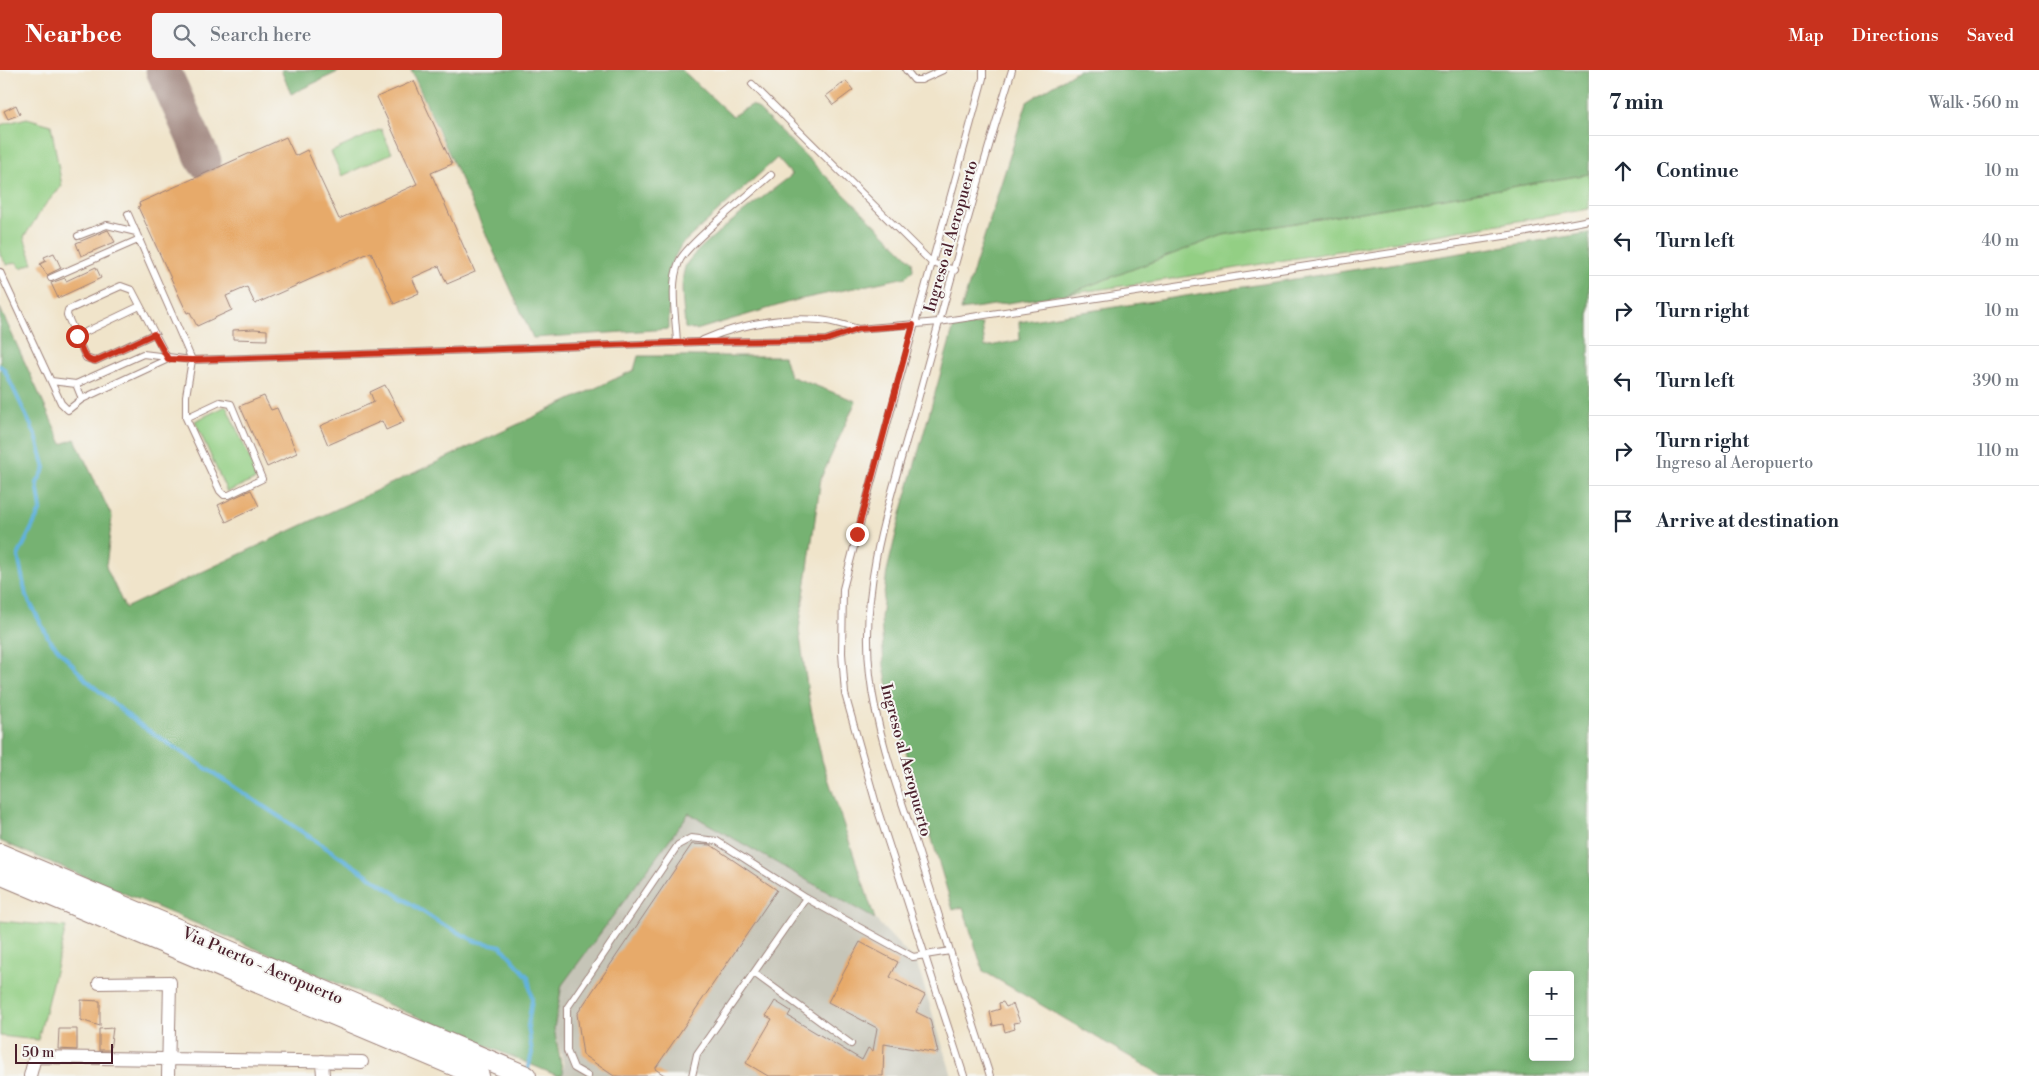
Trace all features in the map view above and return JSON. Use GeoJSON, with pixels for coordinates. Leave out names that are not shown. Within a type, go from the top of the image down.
{"type":"FeatureCollection","features":[{"type":"Feature","properties":{"kind":"main road","name":"Via Puerto - Aeropuerto"},"geometry":{"type":"LineString","coordinates":[[0,854],[481,1070]]}},
{"type":"Feature","properties":{"kind":"main road","name":"Via Puerto - Aeropuerto"},"geometry":{"type":"LineString","coordinates":[[0,874],[481,1070],[526,1076]]}},
{"type":"Feature","properties":{"kind":"street"},"geometry":{"type":"LineString","coordinates":[[99,983],[170,982],[168,1076]]}},
{"type":"Feature","properties":{"kind":"street"},"geometry":{"type":"LineString","coordinates":[[30,1076],[35,1057],[362,1062]]}},
{"type":"Feature","properties":{"kind":"street"},"geometry":{"type":"LineString","coordinates":[[322,1061],[323,1076]]}},
{"type":"Feature","properties":{"kind":"lane"},"geometry":{"type":"LineString","coordinates":[[906,70],[914,80],[921,80],[943,70]]}},
{"type":"Feature","properties":{"kind":"lane","name":"Ingreso al Aeropuerto"},"geometry":{"type":"LineString","coordinates":[[964,1076],[878,811],[845,694],[842,653],[843,589],[913,325],[980,88],[983,70]]}},
{"type":"Feature","properties":{"kind":"lane","name":"Ingreso al Aeropuerto"},"geometry":{"type":"LineString","coordinates":[[990,1076],[900,796],[881,727],[870,674],[871,591],[880,538],[939,322],[1012,70]]}},
{"type":"Feature","properties":{"kind":"lane"},"geometry":{"type":"LineString","coordinates":[[752,84],[932,262],[955,270]]}},
{"type":"Feature","properties":{"kind":"lane"},"geometry":{"type":"LineString","coordinates":[[677,343],[674,285],[679,261],[694,244],[772,175]]}},
{"type":"Feature","properties":{"kind":"lane"},"geometry":{"type":"LineString","coordinates":[[128,214],[192,360],[186,396],[186,418],[220,491],[224,495],[229,495],[262,479],[262,473],[231,404],[220,402],[186,418]]}},
{"type":"Feature","properties":{"kind":"lane"},"geometry":{"type":"LineString","coordinates":[[51,381],[76,384],[143,354],[168,359],[192,360],[699,342],[826,340],[858,329],[939,322],[1517,234],[1589,220]]}},
{"type":"Feature","properties":{"kind":"lane"},"geometry":{"type":"LineString","coordinates":[[78,236],[107,225],[136,232]]}},
{"type":"Feature","properties":{"kind":"lane"},"geometry":{"type":"LineString","coordinates":[[50,278],[140,239]]}},
{"type":"Feature","properties":{"kind":"lane"},"geometry":{"type":"LineString","coordinates":[[0,272],[61,403],[68,410],[82,399],[168,359]]}},
{"type":"Feature","properties":{"kind":"lane"},"geometry":{"type":"LineString","coordinates":[[154,334],[95,361],[86,358],[68,315],[72,307],[121,286],[127,286],[132,290],[168,359]]}},
{"type":"Feature","properties":{"kind":"lane"},"geometry":{"type":"LineString","coordinates":[[77,336],[140,306]]}},
{"type":"Feature","properties":{"kind":"lane"},"geometry":{"type":"LineString","coordinates":[[699,342],[729,328],[751,323],[822,320],[858,329]]}},
{"type":"Feature","properties":{"kind":"lane"},"geometry":{"type":"LineString","coordinates":[[76,384],[82,399]]}},
{"type":"Feature","properties":{"kind":"lane"},"geometry":{"type":"LineString","coordinates":[[588,1076],[574,1068],[567,1051],[567,1008],[678,845],[691,838],[716,841],[806,898],[913,956],[925,956],[950,951]]}},
{"type":"Feature","properties":{"kind":"lane"},"geometry":{"type":"LineString","coordinates":[[692,1076],[697,1054],[806,898]]}},
{"type":"Feature","properties":{"kind":"lane"},"geometry":{"type":"LineString","coordinates":[[754,973],[851,1044]]}},
{"type":"Feature","properties":{"kind":"shaded area"},"geometry":{"type":"Polygon","coordinates":[[[689,813],[875,919],[917,964],[952,1076],[559,1076],[563,1074],[563,1062],[554,1028],[562,985],[689,813]]]}},
{"type":"Feature","properties":{"kind":"green space"},"geometry":{"type":"Polygon","coordinates":[[[281,70],[342,70],[291,94],[281,70]]]}},
{"type":"Feature","properties":{"kind":"green space"},"geometry":{"type":"Polygon","coordinates":[[[411,70],[682,70],[732,116],[752,105],[757,108],[912,261],[913,270],[906,277],[797,300],[696,330],[685,328],[682,289],[685,267],[691,258],[717,234],[792,175],[777,158],[681,245],[669,268],[669,329],[533,338],[411,70]]]}},
{"type":"Feature","properties":{"kind":"green space"},"geometry":{"type":"Polygon","coordinates":[[[1078,70],[1589,70],[1589,174],[1223,235],[1067,294],[961,310],[1027,102],[1078,70]]]}},
{"type":"Feature","properties":{"kind":"green space"},"geometry":{"type":"Polygon","coordinates":[[[27,118],[51,125],[62,186],[45,205],[24,237],[33,263],[21,268],[16,262],[7,265],[0,255],[0,125],[27,118]]]}},
{"type":"Feature","properties":{"kind":"green space"},"geometry":{"type":"Polygon","coordinates":[[[381,129],[392,153],[342,176],[331,152],[381,129]]]}},
{"type":"Feature","properties":{"kind":"green space"},"geometry":{"type":"Polygon","coordinates":[[[1589,174],[1589,209],[1178,278],[1067,294],[1223,235],[1589,174]]]}},
{"type":"Feature","properties":{"kind":"green space"},"geometry":{"type":"Polygon","coordinates":[[[1589,233],[1589,1076],[1163,1076],[983,971],[963,907],[953,910],[891,701],[884,667],[881,618],[887,571],[900,517],[954,326],[982,324],[985,347],[1020,340],[1019,322],[1589,233]]]}},
{"type":"Feature","properties":{"kind":"green space"},"geometry":{"type":"Polygon","coordinates":[[[0,308],[62,444],[75,439],[112,517],[106,567],[125,608],[634,370],[638,356],[784,356],[790,376],[856,401],[821,478],[799,630],[809,699],[822,760],[875,919],[689,813],[562,985],[554,1028],[563,1074],[558,1076],[0,841],[0,308]]]}},
{"type":"Feature","properties":{"kind":"green space"},"geometry":{"type":"Polygon","coordinates":[[[226,406],[259,478],[227,492],[195,421],[226,406]]]}},
{"type":"Feature","properties":{"kind":"green space"},"geometry":{"type":"Polygon","coordinates":[[[0,921],[66,927],[38,1040],[0,1036],[0,921]]]}},
{"type":"Feature","properties":{"kind":"building"},"geometry":{"type":"Polygon","coordinates":[[[414,81],[452,164],[431,173],[475,272],[447,284],[439,266],[412,278],[419,293],[394,304],[371,252],[255,304],[247,287],[226,296],[232,310],[197,326],[190,312],[187,313],[138,207],[140,206],[139,203],[286,137],[295,156],[307,150],[339,219],[417,184],[377,97],[414,81]]]}},
{"type":"Feature","properties":{"kind":"building"},"geometry":{"type":"Polygon","coordinates":[[[846,81],[853,90],[833,105],[826,96],[846,81]]]}},
{"type":"Feature","properties":{"kind":"building"},"geometry":{"type":"Polygon","coordinates":[[[16,105],[20,114],[8,119],[4,111],[16,105]]]}},
{"type":"Feature","properties":{"kind":"building"},"geometry":{"type":"Polygon","coordinates":[[[108,230],[115,242],[81,256],[76,243],[108,230]]]}},
{"type":"Feature","properties":{"kind":"building"},"geometry":{"type":"Polygon","coordinates":[[[54,253],[61,268],[47,275],[40,264],[46,261],[44,257],[54,253]]]}},
{"type":"Feature","properties":{"kind":"building"},"geometry":{"type":"Polygon","coordinates":[[[96,267],[101,278],[58,298],[51,283],[65,278],[66,281],[96,267]]]}},
{"type":"Feature","properties":{"kind":"building"},"geometry":{"type":"Polygon","coordinates":[[[233,330],[267,330],[267,340],[233,339],[233,330]]]}},
{"type":"Feature","properties":{"kind":"building"},"geometry":{"type":"Polygon","coordinates":[[[385,385],[404,422],[386,430],[382,421],[328,445],[320,426],[374,402],[370,392],[385,385]]]}},
{"type":"Feature","properties":{"kind":"building"},"geometry":{"type":"Polygon","coordinates":[[[264,396],[271,410],[277,408],[297,453],[267,467],[240,406],[264,396]]]}},
{"type":"Feature","properties":{"kind":"building"},"geometry":{"type":"Polygon","coordinates":[[[251,490],[259,506],[226,522],[218,505],[251,490]]]}},
{"type":"Feature","properties":{"kind":"building"},"geometry":{"type":"Polygon","coordinates":[[[692,844],[711,845],[777,890],[655,1069],[666,1076],[614,1076],[583,1055],[577,1014],[692,844]]]}},
{"type":"Feature","properties":{"kind":"building"},"geometry":{"type":"Polygon","coordinates":[[[860,942],[898,962],[890,977],[925,995],[916,1012],[930,1019],[938,1053],[884,1044],[883,1076],[768,1076],[746,1063],[772,1019],[766,1016],[775,1001],[791,1011],[788,1016],[862,1060],[868,1048],[873,1051],[877,1028],[828,1002],[860,942]]]}},
{"type":"Feature","properties":{"kind":"building"},"geometry":{"type":"Polygon","coordinates":[[[81,1000],[100,1001],[100,1026],[81,1020],[81,1000]]]}},
{"type":"Feature","properties":{"kind":"building"},"geometry":{"type":"Polygon","coordinates":[[[1003,1002],[1006,1007],[1013,1004],[1020,1022],[1013,1023],[1015,1029],[1005,1032],[1003,1024],[993,1026],[990,1012],[1000,1009],[999,1003],[1003,1002]]]}},
{"type":"Feature","properties":{"kind":"building"},"geometry":{"type":"Polygon","coordinates":[[[113,1028],[110,1050],[99,1050],[99,1029],[113,1028]]]}},
{"type":"Feature","properties":{"kind":"building"},"geometry":{"type":"Polygon","coordinates":[[[59,1029],[77,1029],[77,1050],[58,1049],[59,1029]]]}},
{"type":"Feature","properties":{"kind":"waterway"},"geometry":{"type":"LineString","coordinates":[[0,366],[4,369],[36,436],[45,468],[37,483],[41,509],[18,556],[26,595],[49,639],[86,680],[136,722],[440,923],[475,941],[501,946],[528,977],[532,999],[528,1026],[532,1053],[528,1069]]}},
{"type":"Feature","properties":{"kind":"taxiway"},"geometry":{"type":"LineString","coordinates":[[163,70],[204,161]]}},
{"type":"Feature","properties":{"kind":"route"},"geometry":{"type":"LineString","coordinates":[[77,336],[86,358],[90,361],[95,361],[154,334],[168,359],[192,360],[699,342],[826,340],[858,329],[913,325],[857,534]]}}]}
